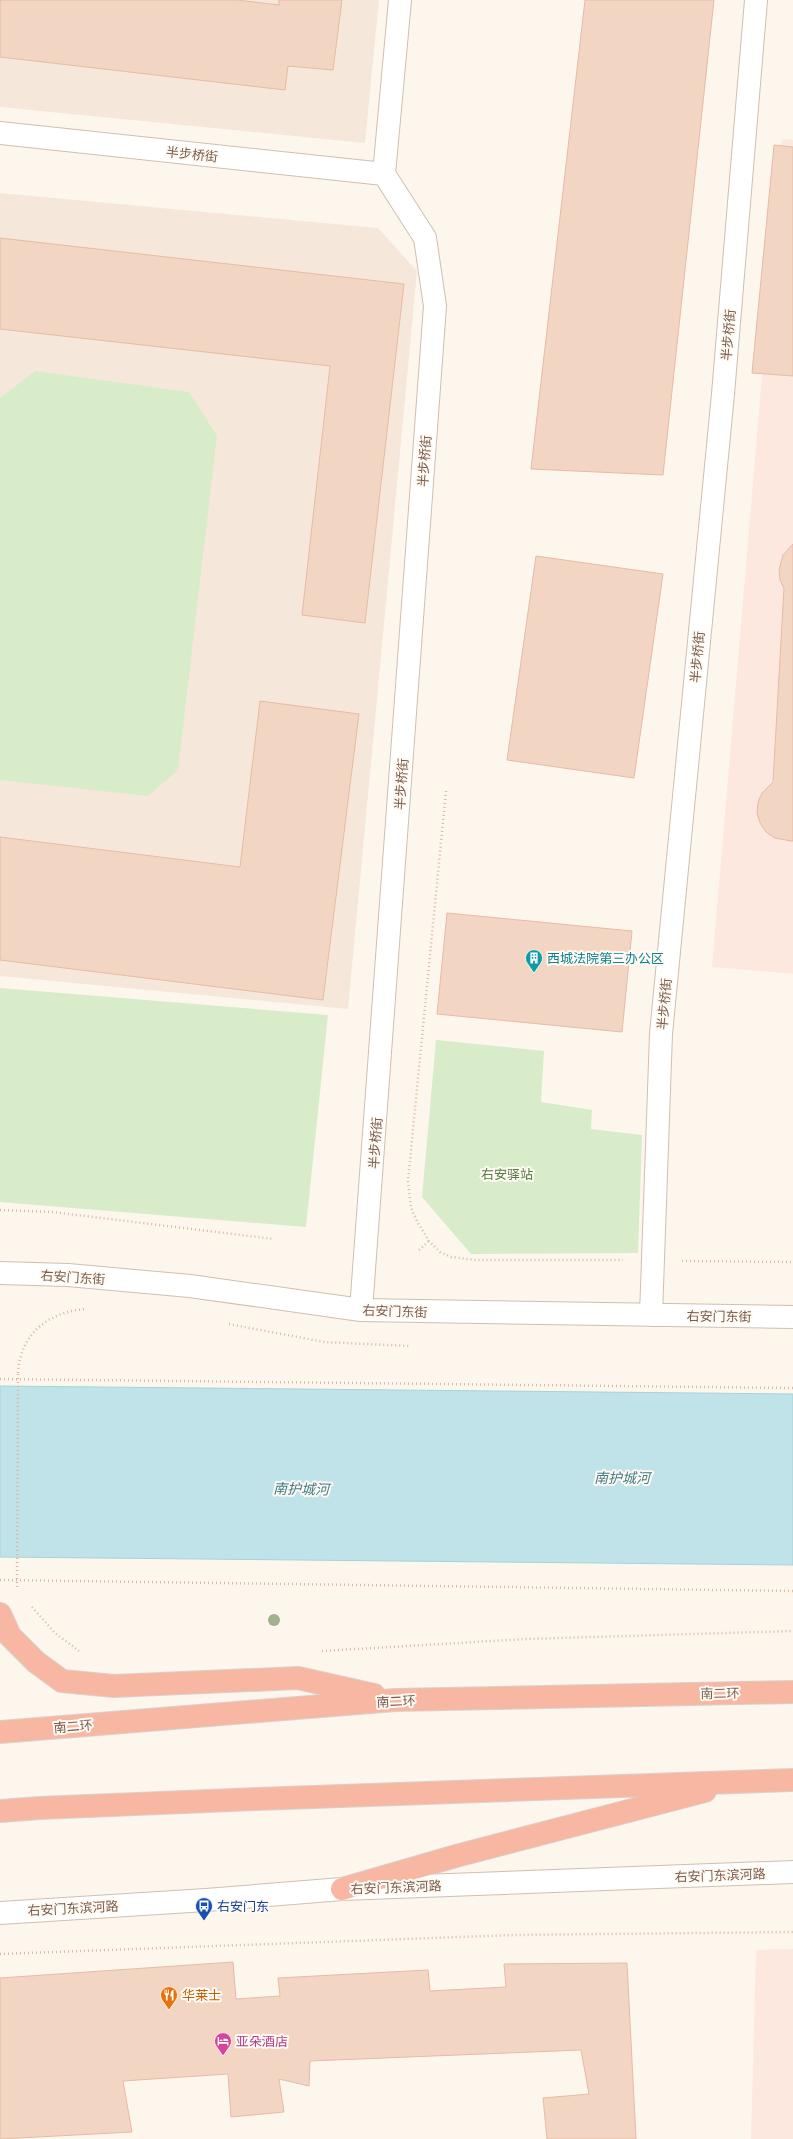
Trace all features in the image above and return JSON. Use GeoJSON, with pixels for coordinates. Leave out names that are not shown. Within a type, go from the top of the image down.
{"type":"FeatureCollection","features":[{"type":"Feature","properties":{"kind":"highway"},"geometry":{"type":"LineString","coordinates":[[0,1614],[10,1636],[36,1662],[62,1681],[114,1686],[298,1678],[395,1700]]}},
{"type":"Feature","properties":{"kind":"highway","name":"南二环"},"geometry":{"type":"LineString","coordinates":[[0,1732],[395,1700],[793,1692]]}},
{"type":"Feature","properties":{"kind":"highway"},"geometry":{"type":"LineString","coordinates":[[0,1811],[241,1799],[793,1780]]}},
{"type":"Feature","properties":{"kind":"highway"},"geometry":{"type":"LineString","coordinates":[[342,1889],[456,1856],[744,1781]]}},
{"type":"Feature","properties":{"kind":"street"},"geometry":{"type":"LineString","coordinates":[[384,174],[400,0]]}},
{"type":"Feature","properties":{"kind":"street","name":"半步桥街"},"geometry":{"type":"LineString","coordinates":[[651,1315],[661,1034],[723,394],[756,0]]}},
{"type":"Feature","properties":{"kind":"street","name":"半步桥街"},"geometry":{"type":"LineString","coordinates":[[0,133],[384,174],[425,238],[435,306],[361,1310]]}},
{"type":"Feature","properties":{"kind":"street","name":"右安门东街"},"geometry":{"type":"LineString","coordinates":[[0,1274],[68,1275],[190,1286],[361,1310],[793,1317]]}},
{"type":"Feature","properties":{"kind":"street","name":"右安门东滨河路"},"geometry":{"type":"LineString","coordinates":[[0,1913],[206,1900],[342,1889],[793,1872]]}},
{"type":"Feature","properties":{"kind":"path"},"geometry":{"type":"LineString","coordinates":[[446,791],[408,1181],[410,1208],[429,1241],[440,1252],[451,1257],[476,1260],[793,1262]]}},
{"type":"Feature","properties":{"kind":"path"},"geometry":{"type":"LineString","coordinates":[[0,1210],[52,1212],[274,1239]]}},
{"type":"Feature","properties":{"kind":"path"},"geometry":{"type":"LineString","coordinates":[[419,1250],[429,1241]]}},
{"type":"Feature","properties":{"kind":"path"},"geometry":{"type":"LineString","coordinates":[[21,1592],[17,1587],[18,1373],[22,1349],[43,1323],[71,1310],[90,1309]]}},
{"type":"Feature","properties":{"kind":"path"},"geometry":{"type":"LineString","coordinates":[[221,1323],[324,1342],[409,1346]]}},
{"type":"Feature","properties":{"kind":"path"},"geometry":{"type":"LineString","coordinates":[[0,1379],[793,1388]]}},
{"type":"Feature","properties":{"kind":"path"},"geometry":{"type":"LineString","coordinates":[[0,1580],[793,1591]]}},
{"type":"Feature","properties":{"kind":"path"},"geometry":{"type":"LineString","coordinates":[[29,1603],[55,1634],[79,1651],[86,1653]]}},
{"type":"Feature","properties":{"kind":"path"},"geometry":{"type":"LineString","coordinates":[[319,1651],[526,1639],[793,1631]]}},
{"type":"Feature","properties":{"kind":"path"},"geometry":{"type":"LineString","coordinates":[[0,1954],[513,1935],[793,1932]]}},
{"type":"Feature","properties":{"kind":"shaded area"},"geometry":{"type":"Polygon","coordinates":[[[0,0],[379,0],[365,143],[0,107],[0,0]]]}},
{"type":"Feature","properties":{"kind":"shaded area"},"geometry":{"type":"Polygon","coordinates":[[[782,139],[793,140],[793,974],[712,967],[782,139]]]}},
{"type":"Feature","properties":{"kind":"shaded area"},"geometry":{"type":"Polygon","coordinates":[[[0,193],[378,228],[417,271],[348,1009],[0,976],[0,193]]]}},
{"type":"Feature","properties":{"kind":"shaded area"},"geometry":{"type":"Polygon","coordinates":[[[793,1949],[793,2139],[751,2139],[756,1950],[793,1949]]]}},
{"type":"Feature","properties":{"kind":"green space"},"geometry":{"type":"Polygon","coordinates":[[[35,371],[189,392],[217,436],[178,770],[148,796],[0,780],[0,398],[35,371]]]}},
{"type":"Feature","properties":{"kind":"green space"},"geometry":{"type":"Polygon","coordinates":[[[0,988],[328,1015],[306,1227],[0,1202],[0,988]]]}},
{"type":"Feature","properties":{"kind":"green space","name":"右安驿站"},"geometry":{"type":"Polygon","coordinates":[[[436,1040],[544,1051],[541,1102],[592,1110],[591,1129],[642,1135],[638,1253],[471,1254],[422,1197],[436,1040]]]}},
{"type":"Feature","properties":{"kind":"water","name":"南护城河"},"geometry":{"type":"Polygon","coordinates":[[[0,1386],[793,1394],[793,1565],[0,1557],[0,1386]]]}},
{"type":"Feature","properties":{"kind":"building"},"geometry":{"type":"Polygon","coordinates":[[[0,0],[237,0],[279,5],[279,0],[342,0],[333,70],[288,66],[285,90],[0,57],[0,0]]]}},
{"type":"Feature","properties":{"kind":"building"},"geometry":{"type":"Polygon","coordinates":[[[585,0],[714,0],[663,475],[531,469],[585,0]]]}},
{"type":"Feature","properties":{"kind":"building"},"geometry":{"type":"Polygon","coordinates":[[[774,145],[793,147],[793,376],[752,373],[774,145]]]}},
{"type":"Feature","properties":{"kind":"building"},"geometry":{"type":"Polygon","coordinates":[[[0,238],[404,284],[365,623],[302,615],[330,366],[0,329],[0,238]]]}},
{"type":"Feature","properties":{"kind":"building"},"geometry":{"type":"Polygon","coordinates":[[[793,544],[793,841],[791,841],[775,838],[766,832],[760,823],[757,813],[758,802],[762,793],[773,782],[784,588],[780,580],[779,570],[783,555],[793,544]]]}},
{"type":"Feature","properties":{"kind":"building"},"geometry":{"type":"Polygon","coordinates":[[[536,556],[663,574],[634,778],[507,760],[536,556]]]}},
{"type":"Feature","properties":{"kind":"building"},"geometry":{"type":"Polygon","coordinates":[[[260,701],[359,714],[323,1000],[0,960],[0,837],[240,867],[260,701]]]}},
{"type":"Feature","properties":{"kind":"building","name":"西城法院第三办公区"},"geometry":{"type":"Polygon","coordinates":[[[447,913],[632,931],[622,1032],[437,1014],[447,913]]]}},
{"type":"Feature","properties":{"kind":"building","name":"亚朵酒店"},"geometry":{"type":"Polygon","coordinates":[[[233,1962],[236,1999],[280,1996],[278,1978],[428,1970],[430,1991],[506,1987],[504,1964],[627,1963],[636,2139],[547,2139],[543,2098],[589,2094],[581,2050],[310,2061],[309,2086],[279,2079],[284,2112],[231,2117],[228,2074],[123,2081],[132,2132],[0,2139],[0,1978],[233,1962]]]}},
{"type":"Feature","properties":{"kind":"place","name":"西城法院第三办公区"},"geometry":{"type":"Point","coordinates":[534,973]}},
{"type":"Feature","properties":{"kind":"place","name":"右安门东"},"geometry":{"type":"Point","coordinates":[204,1921]}},
{"type":"Feature","properties":{"kind":"place","name":"华莱士"},"geometry":{"type":"Point","coordinates":[169,2010]}},
{"type":"Feature","properties":{"kind":"place","name":"亚朵酒店"},"geometry":{"type":"Point","coordinates":[223,2056]}}]}
